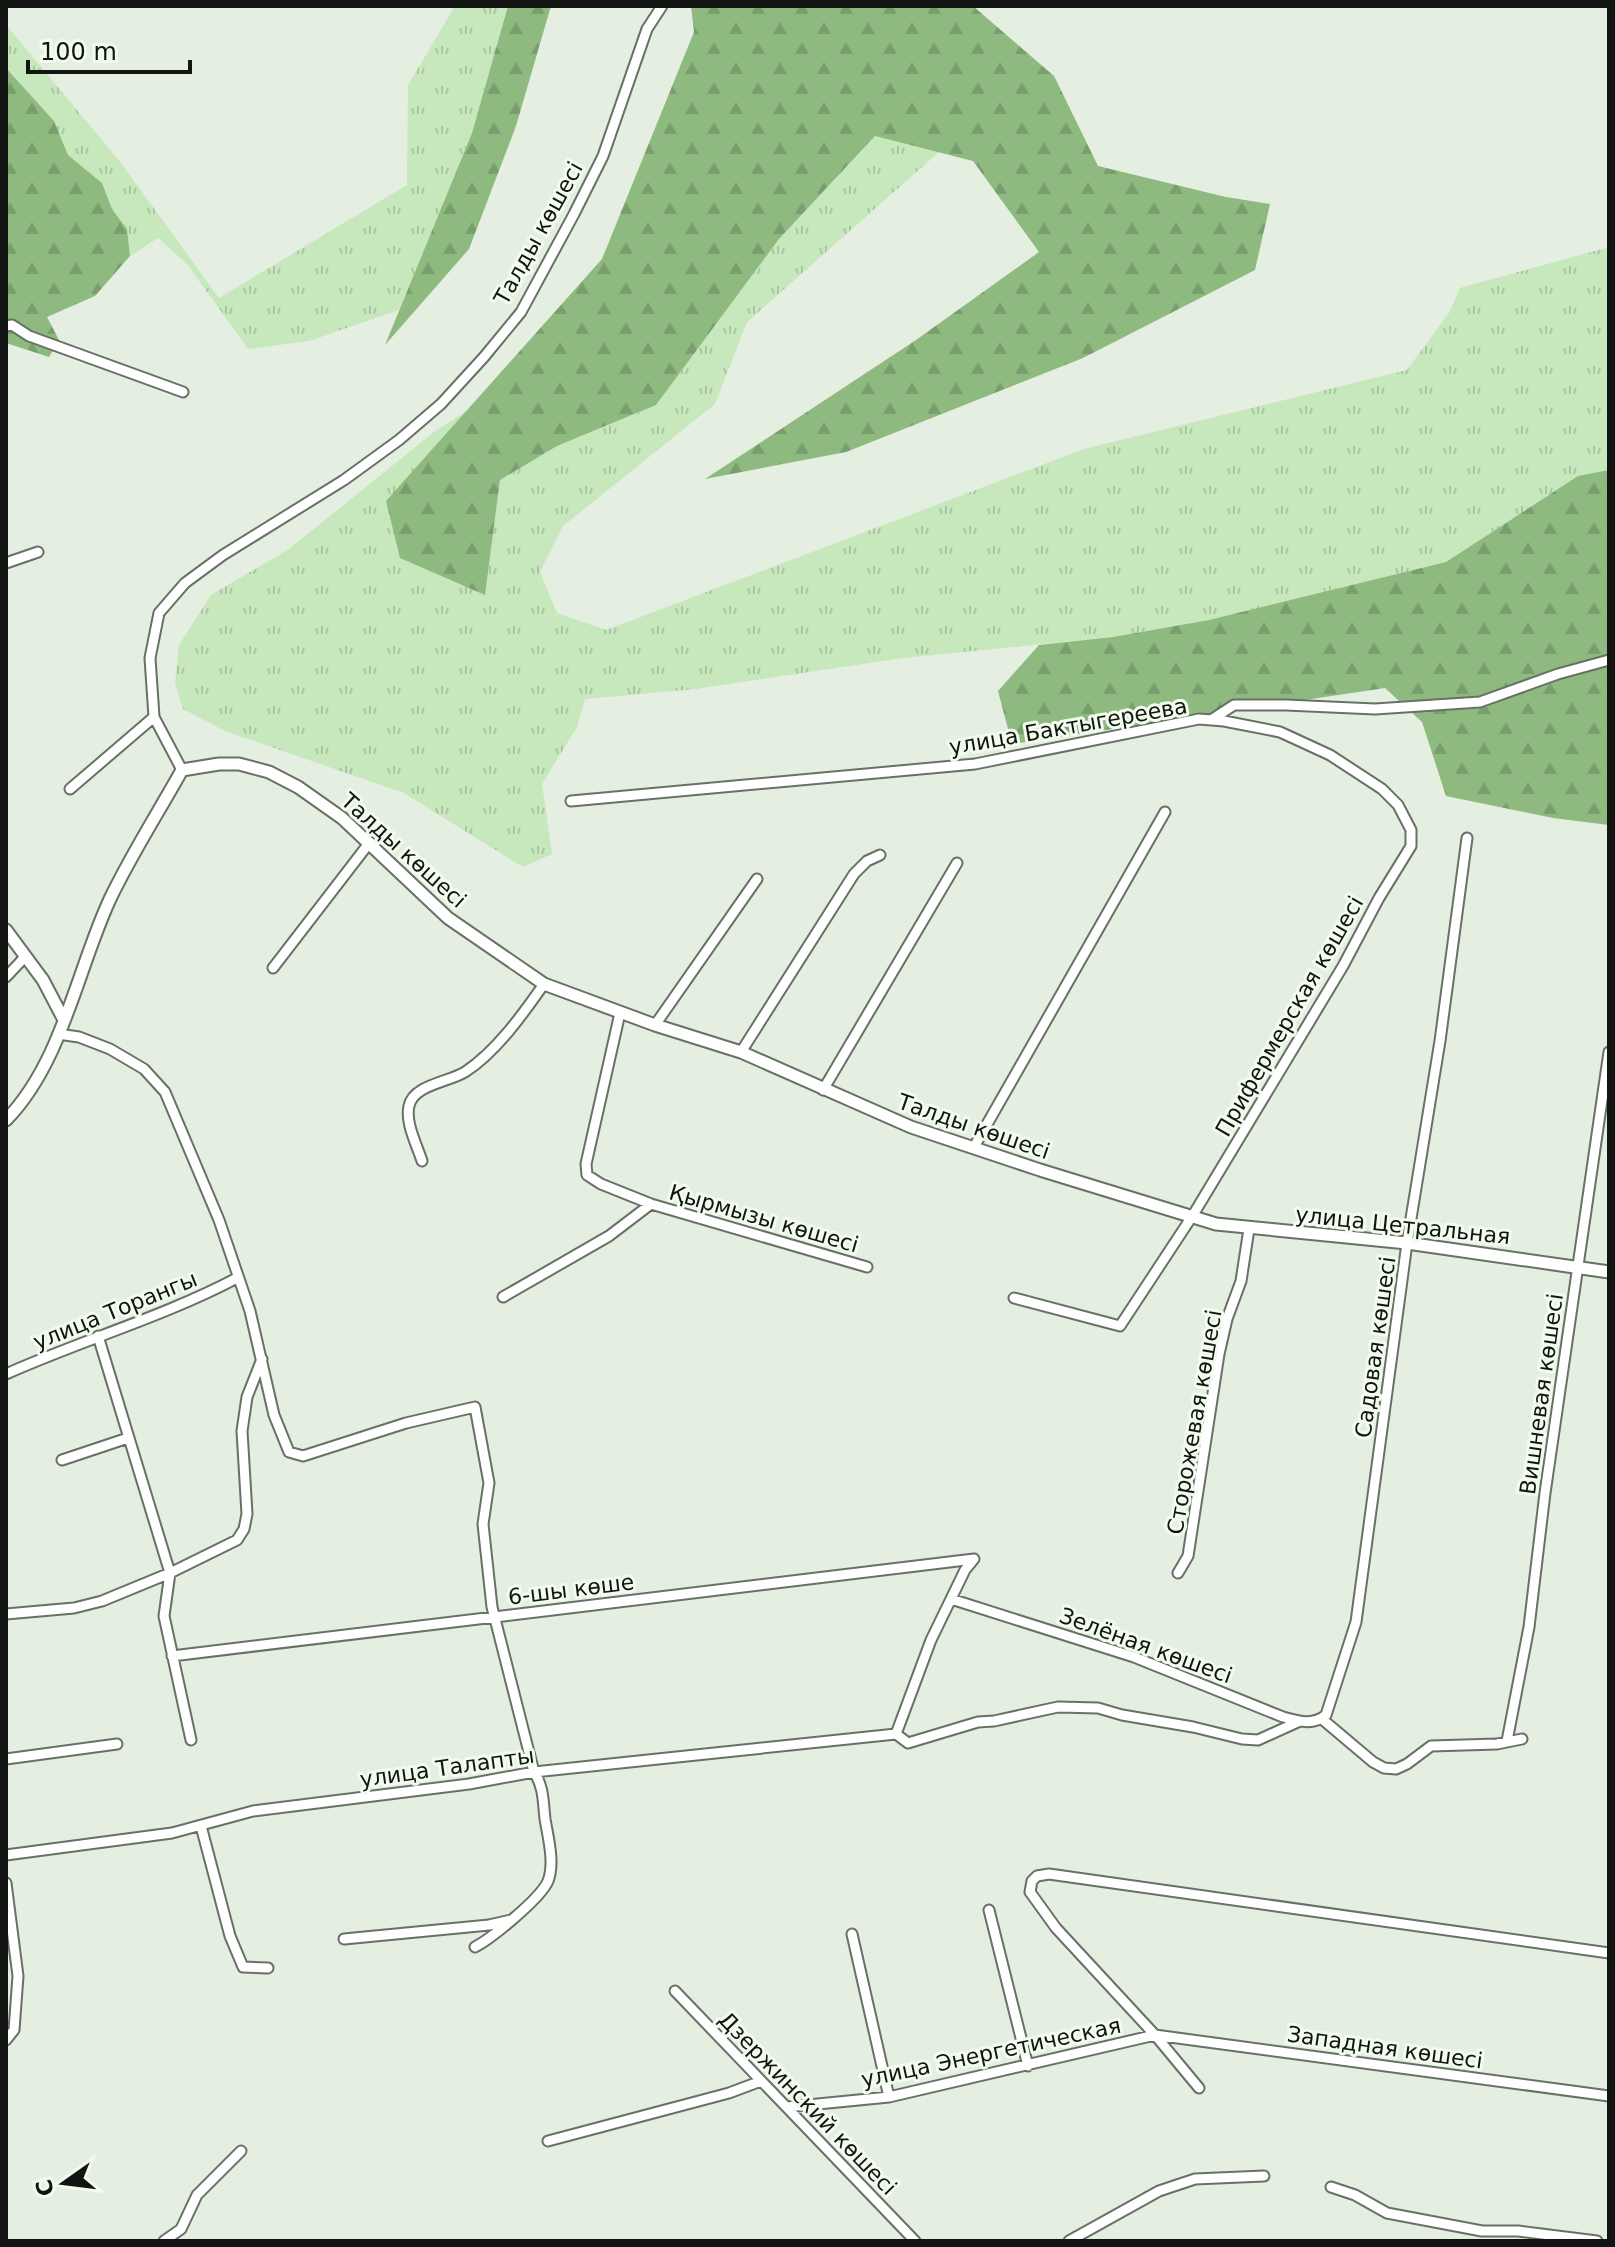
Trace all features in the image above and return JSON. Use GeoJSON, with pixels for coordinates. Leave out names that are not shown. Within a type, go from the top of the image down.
{"type":"FeatureCollection","features":[{"type":"Feature","properties":{"kind":"street","name":"Талды көшесі"},"geometry":{"type":"LineString","coordinates":[[662,6],[647,29],[603,156],[521,312],[441,404],[399,440],[344,480],[223,555],[185,583],[159,613],[150,658],[154,717],[182,770],[239,764],[269,772],[309,795],[370,842],[448,918],[544,984],[620,1013],[741,1052],[897,1122],[1148,1205],[1193,1215]]}},
{"type":"Feature","properties":{"kind":"street"},"geometry":{"type":"LineString","coordinates":[[6,326],[12,325],[29,336],[183,392]]}},
{"type":"Feature","properties":{"kind":"street"},"geometry":{"type":"LineString","coordinates":[[6,563],[38,552]]}},
{"type":"Feature","properties":{"kind":"street","name":"улица Бактыгереева"},"geometry":{"type":"LineString","coordinates":[[571,801],[975,764],[1199,719],[1211,720],[1234,705],[1375,709],[1480,702],[1558,674],[1609,660]]}},
{"type":"Feature","properties":{"kind":"street"},"geometry":{"type":"LineString","coordinates":[[70,789],[154,717]]}},
{"type":"Feature","properties":{"kind":"street","name":"Прифермерская көшесі"},"geometry":{"type":"LineString","coordinates":[[1014,1298],[1120,1326],[1193,1215],[1343,966],[1411,846],[1411,830],[1398,805],[1382,789],[1330,755],[1280,732],[1211,720]]}},
{"type":"Feature","properties":{"kind":"street"},"geometry":{"type":"LineString","coordinates":[[6,1120],[17,1109],[58,1034],[110,899],[182,770]]}},
{"type":"Feature","properties":{"kind":"street"},"geometry":{"type":"LineString","coordinates":[[974,1147],[1165,812]]}},
{"type":"Feature","properties":{"kind":"street","name":"Садовая көшесі"},"geometry":{"type":"LineString","coordinates":[[1324,1717],[1356,1622],[1407,1243],[1440,1041],[1467,838]]}},
{"type":"Feature","properties":{"kind":"street"},"geometry":{"type":"LineString","coordinates":[[273,968],[370,842]]}},
{"type":"Feature","properties":{"kind":"street"},"geometry":{"type":"LineString","coordinates":[[741,1052],[854,874],[867,861],[880,855]]}},
{"type":"Feature","properties":{"kind":"street"},"geometry":{"type":"LineString","coordinates":[[823,1090],[957,863]]}},
{"type":"Feature","properties":{"kind":"street"},"geometry":{"type":"LineString","coordinates":[[655,1025],[757,879]]}},
{"type":"Feature","properties":{"kind":"street"},"geometry":{"type":"LineString","coordinates":[[6,930],[43,980],[64,1020]]}},
{"type":"Feature","properties":{"kind":"street"},"geometry":{"type":"LineString","coordinates":[[6,977],[24,958]]}},
{"type":"Feature","properties":{"kind":"street"},"geometry":{"type":"LineString","coordinates":[[422,1161],[409,1119],[409,1106],[415,1094],[466,1071],[516,1023],[544,984]]}},
{"type":"Feature","properties":{"kind":"street","name":"Қырмызы көшесі"},"geometry":{"type":"LineString","coordinates":[[620,1013],[586,1164],[587,1175],[601,1184],[651,1204],[867,1267]]}},
{"type":"Feature","properties":{"kind":"street"},"geometry":{"type":"LineString","coordinates":[[58,1034],[79,1037],[110,1049],[144,1069],[165,1092],[219,1220],[250,1311],[274,1415],[289,1452],[303,1456],[406,1423],[475,1407],[489,1483],[483,1524],[489,1590],[534,1772],[544,1796],[549,1842],[548,1881],[515,1919],[475,1947]]}},
{"type":"Feature","properties":{"kind":"street","name":"Вишневая көшесі"},"geometry":{"type":"LineString","coordinates":[[1507,1741],[1529,1627],[1545,1493],[1609,1052]]}},
{"type":"Feature","properties":{"kind":"street","name":"Қырмызы көшесі"},"geometry":{"type":"LineString","coordinates":[[503,1297],[609,1236],[651,1204]]}},
{"type":"Feature","properties":{"kind":"street","name":"улица Цетральная"},"geometry":{"type":"LineString","coordinates":[[1193,1215],[1216,1224],[1249,1229],[1407,1243],[1609,1272]]}},
{"type":"Feature","properties":{"kind":"street","name":"Сторожевая көшесі"},"geometry":{"type":"LineString","coordinates":[[1178,1573],[1188,1556],[1219,1354],[1227,1319],[1241,1281],[1249,1229]]}},
{"type":"Feature","properties":{"kind":"street","name":"улица Торангы"},"geometry":{"type":"LineString","coordinates":[[6,1374],[197,1299],[237,1278]]}},
{"type":"Feature","properties":{"kind":"street"},"geometry":{"type":"LineString","coordinates":[[98,1336],[170,1573],[164,1616],[191,1740]]}},
{"type":"Feature","properties":{"kind":"street"},"geometry":{"type":"LineString","coordinates":[[6,1614],[74,1608],[102,1601],[170,1573],[237,1540],[244,1529],[247,1514],[242,1431],[247,1397],[262,1359]]}},
{"type":"Feature","properties":{"kind":"street"},"geometry":{"type":"LineString","coordinates":[[62,1460],[128,1438]]}},
{"type":"Feature","properties":{"kind":"street","name":"6-шы көше"},"geometry":{"type":"LineString","coordinates":[[172,1656],[974,1559],[951,1599]]}},
{"type":"Feature","properties":{"kind":"street"},"geometry":{"type":"LineString","coordinates":[[899,1738],[921,1665],[951,1599]]}},
{"type":"Feature","properties":{"kind":"street","name":"Зелёная көшесі"},"geometry":{"type":"LineString","coordinates":[[951,1599],[1134,1657],[1283,1717],[1300,1721],[1324,1717]]}},
{"type":"Feature","properties":{"kind":"street","name":"улица Талапты"},"geometry":{"type":"LineString","coordinates":[[6,1855],[145,1837],[201,1826],[253,1811],[469,1784],[534,1772],[899,1738],[915,1742],[978,1722],[1058,1707],[1098,1708],[1258,1740],[1300,1721]]}},
{"type":"Feature","properties":{"kind":"street"},"geometry":{"type":"LineString","coordinates":[[1324,1717],[1373,1762],[1384,1768],[1396,1769],[1407,1764],[1431,1746],[1485,1745],[1522,1739]]}},
{"type":"Feature","properties":{"kind":"street"},"geometry":{"type":"LineString","coordinates":[[6,1759],[117,1744]]}},
{"type":"Feature","properties":{"kind":"street"},"geometry":{"type":"LineString","coordinates":[[201,1826],[230,1936],[243,1967],[268,1968]]}},
{"type":"Feature","properties":{"kind":"street"},"geometry":{"type":"LineString","coordinates":[[1199,2088],[1155,2035],[1056,1928],[1030,1892],[1032,1881],[1037,1876],[1049,1874],[1609,1953]]}},
{"type":"Feature","properties":{"kind":"street"},"geometry":{"type":"LineString","coordinates":[[6,1883],[18,1976],[14,2030],[6,2040]]}},
{"type":"Feature","properties":{"kind":"street"},"geometry":{"type":"LineString","coordinates":[[989,1910],[1028,2066]]}},
{"type":"Feature","properties":{"kind":"street"},"geometry":{"type":"LineString","coordinates":[[344,1939],[489,1925],[515,1919]]}},
{"type":"Feature","properties":{"kind":"street"},"geometry":{"type":"LineString","coordinates":[[852,1934],[889,2097]]}},
{"type":"Feature","properties":{"kind":"street","name":"Дзержинский көшесі"},"geometry":{"type":"LineString","coordinates":[[675,1991],[915,2241]]}},
{"type":"Feature","properties":{"kind":"street","name":"улица Энергетическая"},"geometry":{"type":"LineString","coordinates":[[787,2107],[889,2097],[1155,2035]]}},
{"type":"Feature","properties":{"kind":"street","name":"Западная көшесі"},"geometry":{"type":"LineString","coordinates":[[1155,2035],[1609,2096]]}},
{"type":"Feature","properties":{"kind":"street"},"geometry":{"type":"LineString","coordinates":[[548,2141],[715,2097],[761,2081]]}},
{"type":"Feature","properties":{"kind":"street"},"geometry":{"type":"LineString","coordinates":[[164,2241],[181,2229],[197,2195],[241,2151]]}},
{"type":"Feature","properties":{"kind":"street"},"geometry":{"type":"LineString","coordinates":[[1069,2241],[1159,2191],[1195,2179],[1264,2176]]}},
{"type":"Feature","properties":{"kind":"street"},"geometry":{"type":"LineString","coordinates":[[1331,2187],[1355,2195],[1387,2213],[1482,2231],[1518,2231],[1597,2241]]}},
{"type":"Feature","properties":{"kind":"green space"},"geometry":{"type":"Polygon","coordinates":[[[455,6],[508,6],[472,133],[399,310],[309,341],[248,349],[187,264],[158,238],[130,256],[127,229],[112,209],[102,183],[68,155],[54,121],[6,68],[6,25],[121,163],[219,298],[407,185],[408,85],[455,6]]]}},
{"type":"Feature","properties":{"kind":"green space"},"geometry":{"type":"Polygon","coordinates":[[[508,6],[551,6],[516,126],[469,249],[385,345],[472,133],[508,6]]]}},
{"type":"Feature","properties":{"kind":"green space"},"geometry":{"type":"Polygon","coordinates":[[[691,6],[973,6],[1054,76],[1098,166],[1226,197],[1270,204],[1255,270],[1083,358],[846,452],[705,479],[916,340],[1039,252],[973,161],[875,136],[779,239],[656,405],[557,446],[500,480],[485,595],[400,558],[386,501],[602,259],[694,32],[691,6]]]}},
{"type":"Feature","properties":{"kind":"green space"},"geometry":{"type":"Polygon","coordinates":[[[6,68],[54,121],[68,155],[102,183],[112,209],[127,229],[130,256],[95,296],[47,317],[59,340],[49,357],[6,343],[6,68]]]}},
{"type":"Feature","properties":{"kind":"green space"},"geometry":{"type":"Polygon","coordinates":[[[875,136],[939,152],[747,322],[715,404],[563,526],[540,572],[557,613],[606,630],[1084,449],[1407,370],[1449,313],[1460,288],[1609,247],[1609,470],[1578,477],[1446,562],[1210,620],[1113,637],[903,658],[696,689],[585,699],[577,727],[542,784],[552,854],[523,867],[404,793],[225,731],[183,709],[175,683],[179,645],[211,595],[289,549],[434,432],[469,409],[386,502],[485,594],[500,480],[557,446],[656,405],[779,239],[875,136]]]}},
{"type":"Feature","properties":{"kind":"green space"},"geometry":{"type":"Polygon","coordinates":[[[1609,470],[1609,825],[1553,818],[1446,796],[1422,722],[1385,688],[1012,744],[998,691],[1039,645],[1113,637],[1209,620],[1446,562],[1578,476],[1609,470]]]}}]}
